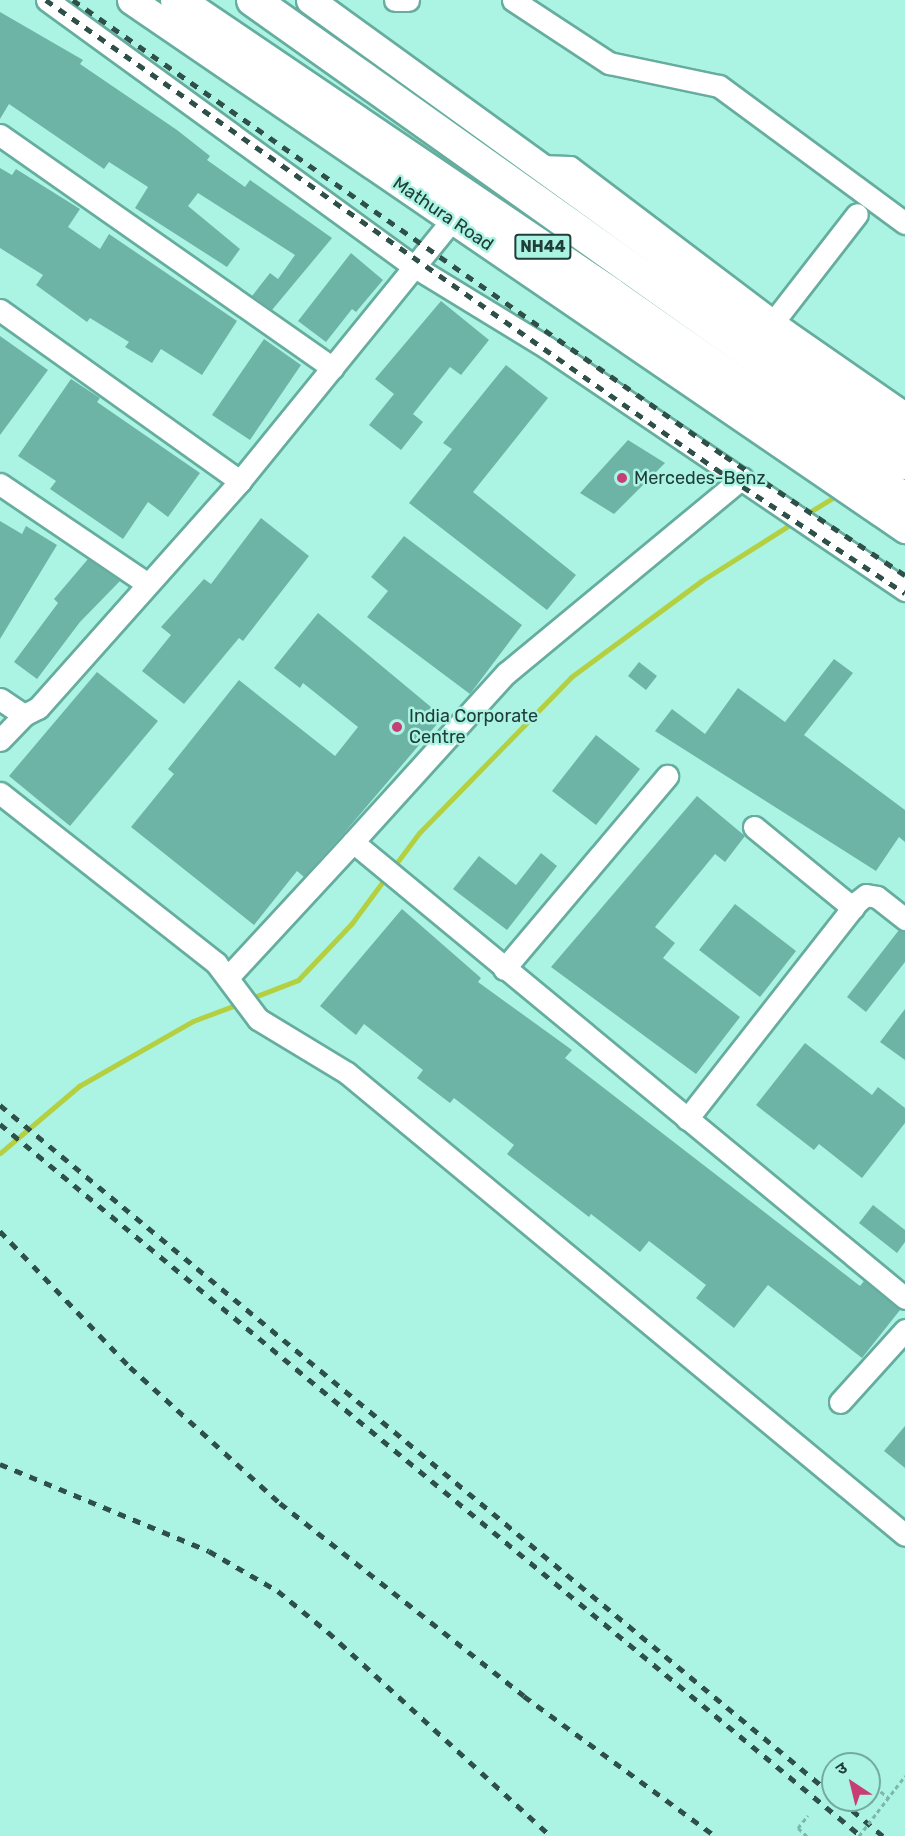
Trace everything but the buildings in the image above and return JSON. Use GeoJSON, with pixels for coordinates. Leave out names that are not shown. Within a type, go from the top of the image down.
{"type":"FeatureCollection","features":[{"type":"Feature","properties":{"kind":"highway","name":"Mathura Road"},"geometry":{"type":"LineString","coordinates":[[177,0],[602,287],[905,500]]}},
{"type":"Feature","properties":{"kind":"highway","name":"NH44"},"geometry":{"type":"LineString","coordinates":[[253,0],[905,464]]}},
{"type":"Feature","properties":{"kind":"main road","name":"Mathura Road"},"geometry":{"type":"LineString","coordinates":[[131,0],[905,528]]}},
{"type":"Feature","properties":{"kind":"main road"},"geometry":{"type":"LineString","coordinates":[[310,0],[903,425]]}},
{"type":"Feature","properties":{"kind":"street"},"geometry":{"type":"LineString","coordinates":[[47,0],[415,267],[546,347],[905,590]]}},
{"type":"Feature","properties":{"kind":"street"},"geometry":{"type":"LineString","coordinates":[[395,0],[408,0]]}},
{"type":"Feature","properties":{"kind":"street"},"geometry":{"type":"LineString","coordinates":[[513,0],[609,63],[719,86],[905,223]]}},
{"type":"Feature","properties":{"kind":"street"},"geometry":{"type":"LineString","coordinates":[[0,135],[333,368]]}},
{"type":"Feature","properties":{"kind":"street"},"geometry":{"type":"LineString","coordinates":[[539,166],[570,167],[774,321],[903,425]]}},
{"type":"Feature","properties":{"kind":"street"},"geometry":{"type":"LineString","coordinates":[[774,321],[857,214]]}},
{"type":"Feature","properties":{"kind":"street"},"geometry":{"type":"LineString","coordinates":[[0,740],[24,715],[38,708],[146,583],[240,481],[452,221]]}},
{"type":"Feature","properties":{"kind":"street"},"geometry":{"type":"LineString","coordinates":[[0,310],[240,481]]}},
{"type":"Feature","properties":{"kind":"street"},"geometry":{"type":"LineString","coordinates":[[228,977],[359,848],[506,673],[741,478]]}},
{"type":"Feature","properties":{"kind":"street"},"geometry":{"type":"LineString","coordinates":[[0,484],[146,583]]}},
{"type":"Feature","properties":{"kind":"street"},"geometry":{"type":"LineString","coordinates":[[0,699],[24,715]]}},
{"type":"Feature","properties":{"kind":"street"},"geometry":{"type":"LineString","coordinates":[[504,969],[667,776]]}},
{"type":"Feature","properties":{"kind":"street"},"geometry":{"type":"LineString","coordinates":[[0,793],[202,951],[228,977],[244,1003],[268,1026],[348,1072],[905,1534]]}},
{"type":"Feature","properties":{"kind":"street"},"geometry":{"type":"LineString","coordinates":[[753,827],[853,908]]}},
{"type":"Feature","properties":{"kind":"street"},"geometry":{"type":"LineString","coordinates":[[359,848],[905,1298]]}},
{"type":"Feature","properties":{"kind":"street"},"geometry":{"type":"LineString","coordinates":[[687,1119],[853,908],[866,895],[877,897],[905,919]]}},
{"type":"Feature","properties":{"kind":"street"},"geometry":{"type":"LineString","coordinates":[[840,1402],[905,1330]]}},
{"type":"Feature","properties":{"kind":"path"},"geometry":{"type":"LineString","coordinates":[[859,1836],[905,1776]]}},
{"type":"Feature","properties":{"kind":"path"},"geometry":{"type":"LineString","coordinates":[[881,1792],[888,1798]]}},
{"type":"Feature","properties":{"kind":"path"},"geometry":{"type":"LineString","coordinates":[[806,1835],[798,1828],[808,1815]]}},
{"type":"Feature","properties":{"kind":"waterway"},"geometry":{"type":"LineString","coordinates":[[803,516],[839,494]]}},
{"type":"Feature","properties":{"kind":"waterway"},"geometry":{"type":"LineString","coordinates":[[392,869],[419,833],[571,677],[701,581],[796,521]]}},
{"type":"Feature","properties":{"kind":"waterway"},"geometry":{"type":"LineString","coordinates":[[249,999],[298,980],[352,923],[386,877]]}},
{"type":"Feature","properties":{"kind":"waterway"},"geometry":{"type":"LineString","coordinates":[[0,1153],[79,1086],[193,1021],[241,1003]]}},
{"type":"Feature","properties":{"kind":"railway"},"geometry":{"type":"LineString","coordinates":[[46,0],[716,469],[905,593]]}},
{"type":"Feature","properties":{"kind":"railway"},"geometry":{"type":"LineString","coordinates":[[73,0],[725,456],[905,575]]}},
{"type":"Feature","properties":{"kind":"railway"},"geometry":{"type":"LineString","coordinates":[[0,1105],[821,1785]]}},
{"type":"Feature","properties":{"kind":"railway"},"geometry":{"type":"LineString","coordinates":[[0,1124],[861,1836]]}},
{"type":"Feature","properties":{"kind":"railway"},"geometry":{"type":"LineString","coordinates":[[0,1231],[130,1367],[280,1503],[524,1696],[715,1836]]}},
{"type":"Feature","properties":{"kind":"railway"},"geometry":{"type":"LineString","coordinates":[[0,1464],[209,1551],[278,1591],[328,1632],[551,1836]]}},
{"type":"Feature","properties":{"kind":"railway"},"geometry":{"type":"LineString","coordinates":[[854,1812],[883,1836]]}},
{"type":"Feature","properties":{"kind":"place","name":"Mercedes-Benz"},"geometry":{"type":"Point","coordinates":[622,478]}},
{"type":"Feature","properties":{"kind":"place","name":"India Corporate Centre"},"geometry":{"type":"Point","coordinates":[397,727]}}]}
